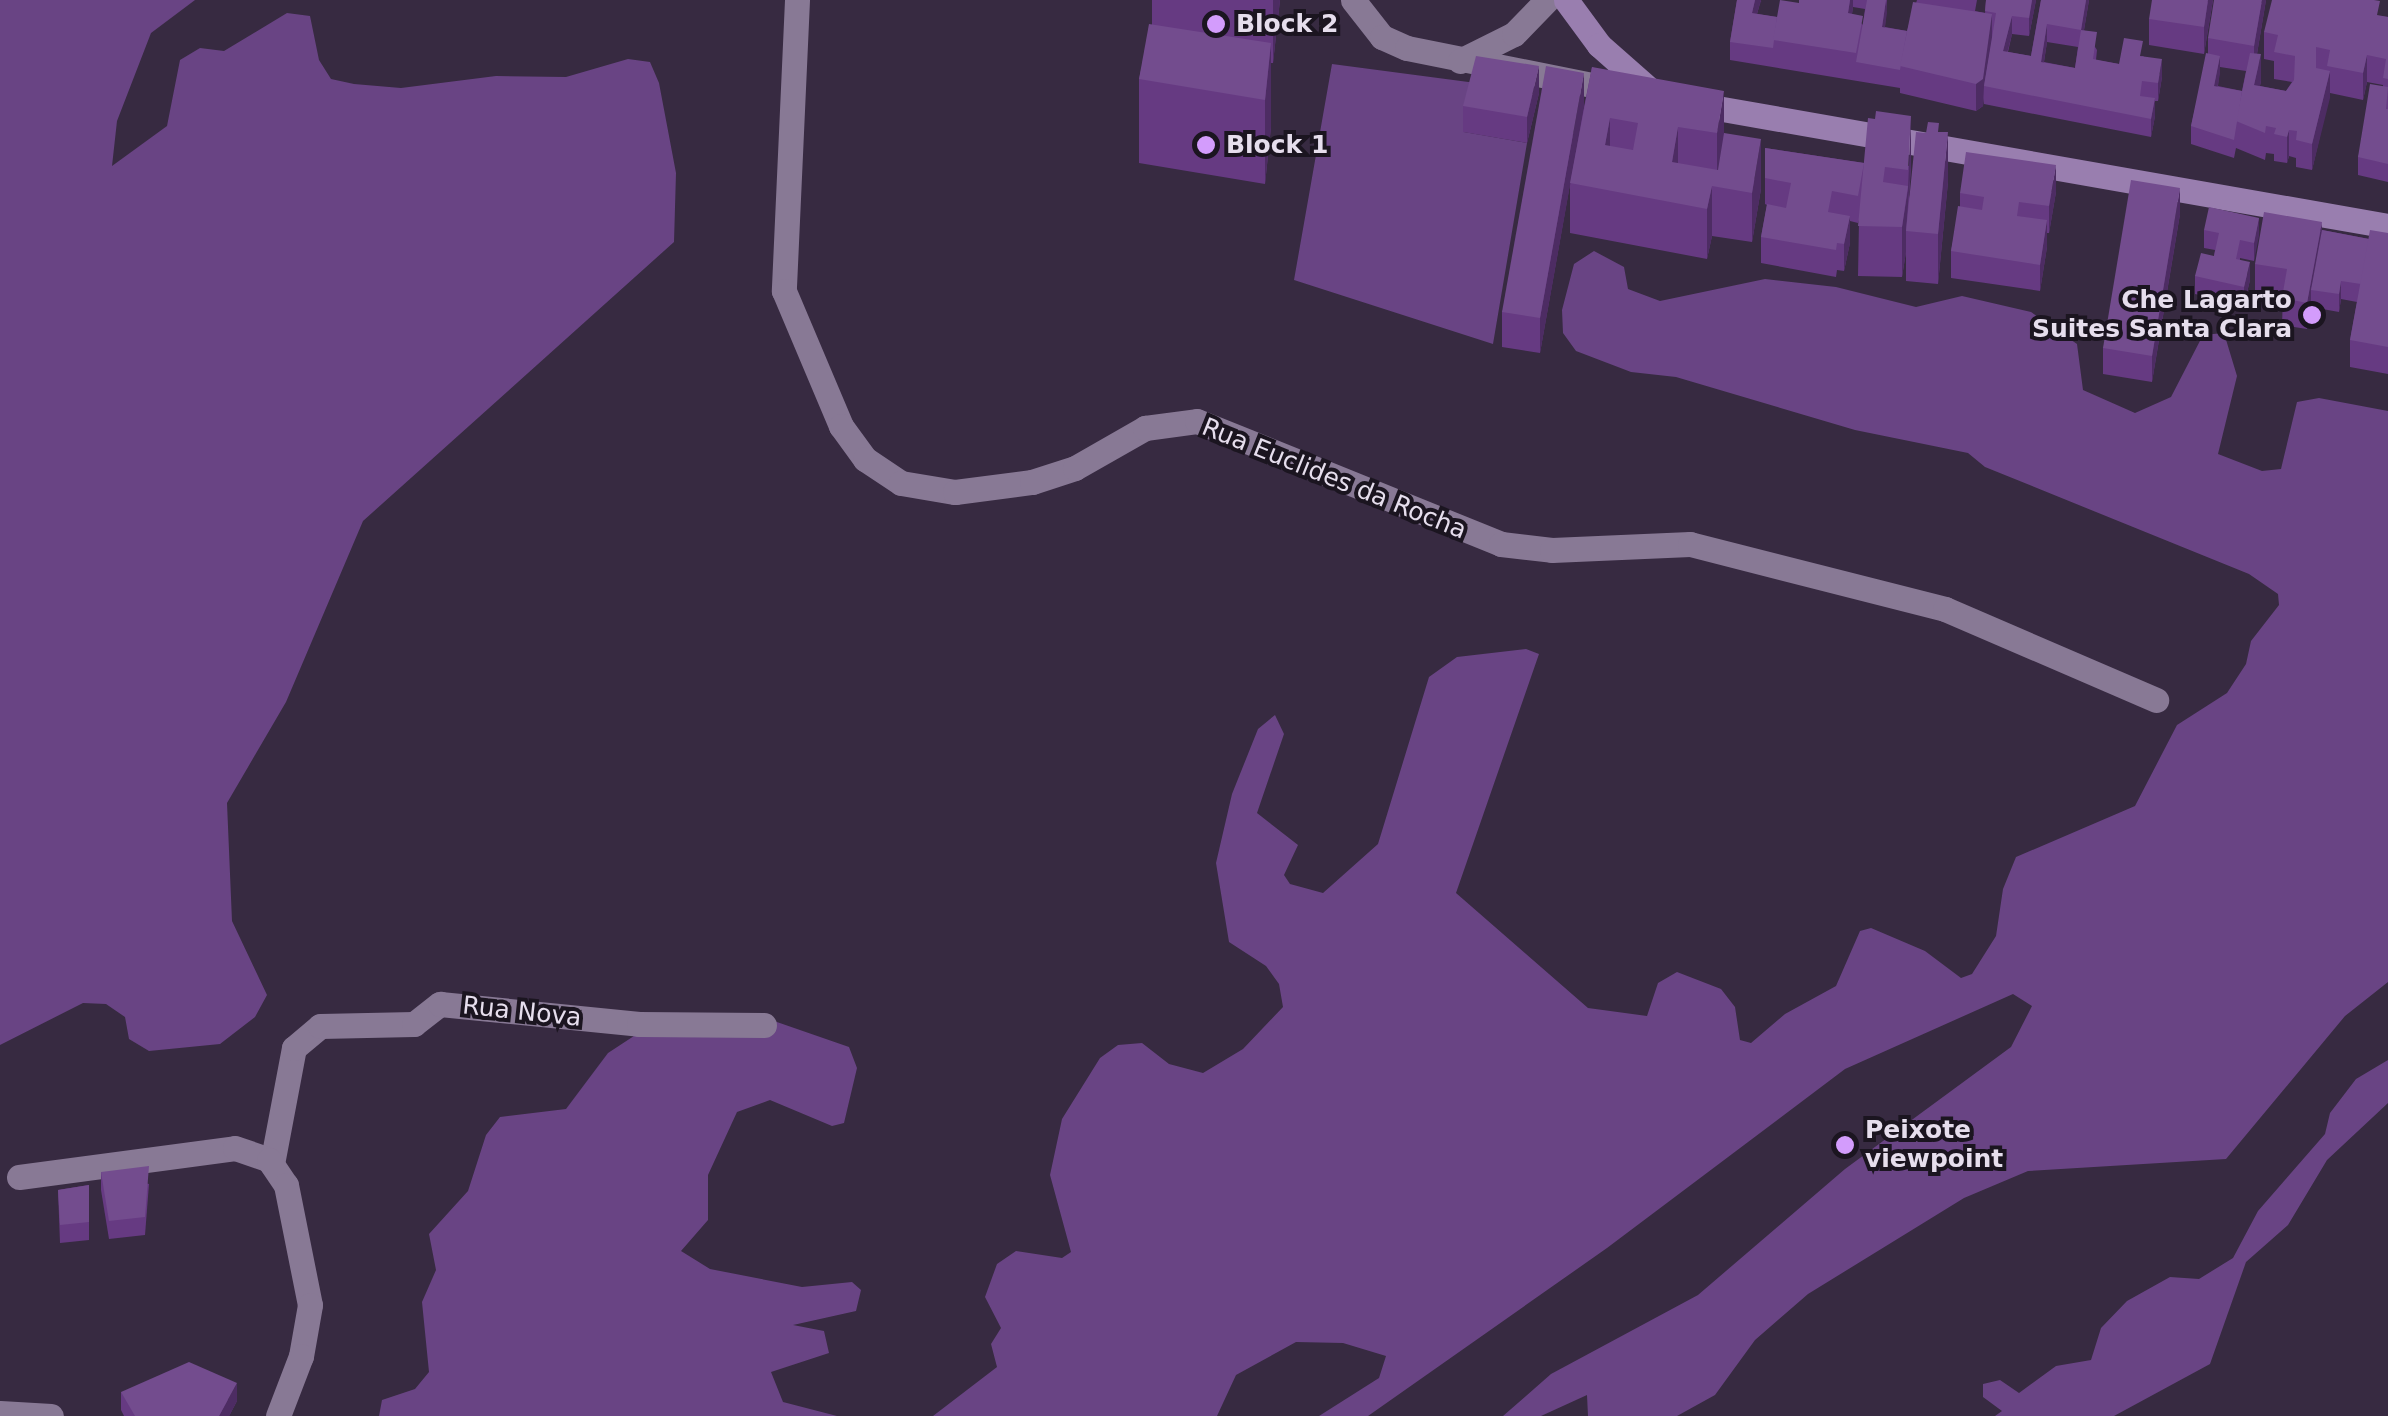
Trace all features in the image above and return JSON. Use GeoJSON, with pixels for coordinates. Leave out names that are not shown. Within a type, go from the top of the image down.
{"type":"FeatureCollection","features":[{"type":"Feature","properties":{"kind":"main road"},"geometry":{"type":"LineString","coordinates":[[1566,0],[1616,64],[1656,94],[2388,226]]}},
{"type":"Feature","properties":{"kind":"street","name":"Rua Euclides da Rocha"},"geometry":{"type":"LineString","coordinates":[[797,0],[784,291],[841,426],[886,475],[920,489],[992,490],[1054,477],[1145,428],[1197,421],[1501,544],[1552,550],[1690,544],[1945,609],[2156,700]]}},
{"type":"Feature","properties":{"kind":"street"},"geometry":{"type":"LineString","coordinates":[[1353,0],[1382,37],[1460,61],[1656,94]]}},
{"type":"Feature","properties":{"kind":"street"},"geometry":{"type":"LineString","coordinates":[[1460,61],[1514,34],[1547,0]]}},
{"type":"Feature","properties":{"kind":"street","name":"Rua Nova"},"geometry":{"type":"LineString","coordinates":[[272,1164],[294,1048],[320,1026],[414,1024],[440,1004],[639,1024],[764,1025]]}},
{"type":"Feature","properties":{"kind":"street"},"geometry":{"type":"LineString","coordinates":[[19,1177],[235,1148],[272,1164],[286,1185],[310,1305],[301,1356],[278,1416]]}},
{"type":"Feature","properties":{"kind":"street"},"geometry":{"type":"LineString","coordinates":[[0,1413],[51,1416]]}},
{"type":"Feature","properties":{"kind":"shaded area"},"geometry":{"type":"Polygon","coordinates":[[[0,0],[195,0],[151,33],[117,121],[112,166],[167,126],[180,60],[200,48],[224,51],[287,13],[310,16],[319,60],[331,79],[354,84],[401,88],[496,76],[566,77],[628,59],[650,62],[659,83],[676,173],[674,242],[363,521],[286,702],[227,803],[232,921],[267,995],[255,1017],[220,1044],[149,1051],[129,1039],[125,1017],[106,1004],[83,1003],[0,1045],[0,0]]]}},
{"type":"Feature","properties":{"kind":"shaded area"},"geometry":{"type":"Polygon","coordinates":[[[1332,64],[1476,83],[1464,132],[1527,143],[1493,344],[1294,280],[1332,64]]]}},
{"type":"Feature","properties":{"kind":"shaded area"},"geometry":{"type":"Polygon","coordinates":[[[1594,251],[1624,267],[1628,289],[1660,301],[1765,279],[1836,287],[1916,307],[1962,296],[2031,312],[2077,344],[2083,390],[2135,413],[2171,397],[2203,335],[2224,333],[2237,376],[2218,454],[2262,471],[2281,469],[2297,402],[2319,398],[2388,411],[2388,982],[2345,1016],[2226,1159],[2028,1171],[1964,1198],[1808,1294],[1755,1340],[1715,1395],[1677,1416],[1588,1416],[1587,1395],[1541,1416],[1503,1416],[1551,1374],[1698,1295],[1845,1169],[2011,1047],[2032,1006],[2013,994],[1845,1069],[1607,1248],[1368,1416],[1319,1416],[1379,1378],[1386,1356],[1343,1343],[1296,1342],[1236,1375],[1217,1416],[933,1416],[997,1367],[991,1344],[1001,1328],[985,1297],[997,1264],[1016,1251],[1062,1258],[1071,1252],[1050,1175],[1062,1119],[1100,1058],[1118,1045],[1142,1043],[1169,1064],[1203,1073],[1243,1049],[1283,1007],[1279,984],[1266,966],[1229,942],[1216,863],[1232,794],[1258,729],[1275,715],[1284,734],[1257,813],[1298,845],[1284,875],[1290,884],[1323,893],[1378,844],[1429,677],[1457,657],[1526,649],[1539,654],[1456,893],[1588,1008],[1647,1016],[1658,983],[1677,972],[1721,989],[1735,1007],[1740,1040],[1751,1043],[1785,1014],[1836,986],[1860,931],[1871,928],[1925,951],[1961,978],[1972,974],[1996,936],[2003,889],[2016,857],[2135,806],[2177,725],[2227,693],[2246,664],[2251,641],[2279,605],[2278,594],[2249,574],[1985,467],[1968,453],[1855,430],[1676,377],[1631,372],[1576,351],[1563,333],[1562,310],[1574,264],[1594,251]]]}},
{"type":"Feature","properties":{"kind":"shaded area"},"geometry":{"type":"Polygon","coordinates":[[[774,1021],[849,1047],[857,1068],[844,1123],[832,1126],[770,1100],[737,1112],[708,1175],[708,1220],[681,1251],[710,1269],[802,1287],[852,1282],[861,1290],[856,1311],[793,1325],[824,1331],[829,1353],[771,1372],[783,1402],[837,1416],[379,1416],[382,1400],[415,1389],[429,1372],[422,1302],[436,1270],[429,1234],[468,1191],[486,1135],[500,1117],[566,1109],[608,1053],[637,1034],[774,1021]]]}},
{"type":"Feature","properties":{"kind":"shaded area"},"geometry":{"type":"Polygon","coordinates":[[[2388,1060],[2388,1103],[2327,1160],[2288,1225],[2246,1262],[2210,1364],[2114,1416],[1995,1416],[2002,1411],[1983,1397],[1983,1384],[2000,1380],[2019,1393],[2056,1366],[2091,1360],[2101,1328],[2127,1301],[2170,1277],[2199,1279],[2233,1258],[2258,1211],[2325,1134],[2330,1113],[2356,1079],[2388,1060]]]}},
{"type":"Feature","properties":{"kind":"building"},"geometry":{"type":"Polygon","coordinates":[[[1737,0],[1755,0],[1752,13],[1777,17],[1773,48],[1730,42],[1737,0]]]}},
{"type":"Feature","properties":{"kind":"building"},"geometry":{"type":"Polygon","coordinates":[[[1780,0],[1850,0],[1848,13],[1863,16],[1856,53],[1773,40],[1780,0]]]}},
{"type":"Feature","properties":{"kind":"building"},"geometry":{"type":"Polygon","coordinates":[[[1867,0],[1886,0],[1882,27],[1907,31],[1900,70],[1856,62],[1867,0]]]}},
{"type":"Feature","properties":{"kind":"building"},"geometry":{"type":"Polygon","coordinates":[[[1986,0],[2032,0],[2029,18],[2012,16],[2003,51],[2031,56],[2041,0],[2086,0],[2081,30],[2097,32],[2093,59],[2119,64],[2124,38],[2143,41],[2140,56],[2162,59],[2158,83],[2142,81],[2140,96],[2155,98],[2151,119],[1984,86],[1996,13],[1985,11],[1986,0]],[[2047,24],[2041,62],[2075,68],[2081,30],[2047,24]]]}},
{"type":"Feature","properties":{"kind":"building"},"geometry":{"type":"Polygon","coordinates":[[[2152,0],[2208,0],[2204,27],[2149,19],[2152,0]]]}},
{"type":"Feature","properties":{"kind":"building"},"geometry":{"type":"Polygon","coordinates":[[[2214,0],[2262,0],[2254,46],[2208,38],[2214,0]]]}},
{"type":"Feature","properties":{"kind":"building"},"geometry":{"type":"Polygon","coordinates":[[[2272,0],[2374,0],[2380,1],[2377,15],[2388,17],[2388,79],[2383,78],[2386,59],[2367,55],[2363,73],[2327,66],[2330,50],[2316,47],[2316,68],[2330,71],[2312,144],[2296,140],[2297,131],[2289,130],[2287,137],[2274,134],[2276,128],[2266,126],[2265,133],[2236,121],[2250,53],[2261,54],[2254,85],[2286,91],[2294,80],[2295,56],[2274,52],[2278,35],[2264,32],[2272,0]]]}},
{"type":"Feature","properties":{"kind":"building"},"geometry":{"type":"Polygon","coordinates":[[[1913,2],[1992,14],[1983,79],[1976,84],[1900,66],[1913,2]]]}},
{"type":"Feature","properties":{"kind":"building"},"geometry":{"type":"Polygon","coordinates":[[[1149,24],[1271,43],[1265,100],[1139,79],[1149,24]]]}},
{"type":"Feature","properties":{"kind":"building"},"geometry":{"type":"Polygon","coordinates":[[[2206,53],[2220,56],[2214,86],[2242,91],[2234,140],[2191,126],[2206,53]]]}},
{"type":"Feature","properties":{"kind":"building"},"geometry":{"type":"Polygon","coordinates":[[[1476,56],[1539,66],[1527,117],[1463,106],[1476,56]]]}},
{"type":"Feature","properties":{"kind":"building"},"geometry":{"type":"Polygon","coordinates":[[[1546,66],[1584,73],[1540,318],[1502,312],[1546,66]]]}},
{"type":"Feature","properties":{"kind":"building"},"geometry":{"type":"Polygon","coordinates":[[[1592,67],[1724,91],[1717,133],[1678,127],[1672,162],[1718,170],[1724,133],[1761,139],[1752,193],[1712,186],[1707,209],[1570,183],[1592,67]],[[1610,118],[1605,145],[1633,150],[1638,123],[1610,118]]]}},
{"type":"Feature","properties":{"kind":"building"},"geometry":{"type":"Polygon","coordinates":[[[2370,84],[2388,87],[2388,164],[2358,157],[2370,84]]]}},
{"type":"Feature","properties":{"kind":"building"},"geometry":{"type":"Polygon","coordinates":[[[1876,111],[1911,116],[1908,170],[1885,167],[1883,182],[1908,186],[1902,227],[1858,226],[1868,118],[1875,119],[1876,111]]]}},
{"type":"Feature","properties":{"kind":"building"},"geometry":{"type":"Polygon","coordinates":[[[1928,122],[1939,123],[1938,132],[1948,132],[1938,234],[1906,231],[1916,132],[1926,133],[1928,122]]]}},
{"type":"Feature","properties":{"kind":"building"},"geometry":{"type":"Polygon","coordinates":[[[1765,148],[1864,163],[1858,196],[1832,191],[1828,212],[1850,216],[1844,244],[1837,243],[1836,250],[1761,237],[1767,204],[1786,208],[1791,183],[1765,178],[1765,148]]]}},
{"type":"Feature","properties":{"kind":"building"},"geometry":{"type":"Polygon","coordinates":[[[1966,152],[2056,165],[2049,206],[2019,202],[2017,216],[2047,220],[2040,265],[1951,251],[1958,206],[1982,210],[1984,197],[1960,193],[1966,152]]]}},
{"type":"Feature","properties":{"kind":"building"},"geometry":{"type":"Polygon","coordinates":[[[2131,180],[2180,188],[2152,356],[2103,348],[2131,180]]]}},
{"type":"Feature","properties":{"kind":"building"},"geometry":{"type":"Polygon","coordinates":[[[2209,207],[2259,218],[2254,243],[2240,240],[2236,259],[2250,262],[2244,287],[2195,276],[2201,253],[2214,256],[2219,233],[2204,230],[2209,207]]]}},
{"type":"Feature","properties":{"kind":"building"},"geometry":{"type":"Polygon","coordinates":[[[2264,212],[2322,222],[2307,303],[2282,298],[2287,269],[2255,264],[2264,212]]]}},
{"type":"Feature","properties":{"kind":"building"},"geometry":{"type":"Polygon","coordinates":[[[2322,230],[2369,239],[2361,284],[2341,281],[2339,294],[2311,290],[2322,230]]]}},
{"type":"Feature","properties":{"kind":"building"},"geometry":{"type":"Polygon","coordinates":[[[2370,230],[2388,233],[2388,347],[2350,340],[2370,230]]]}},
{"type":"Feature","properties":{"kind":"building"},"geometry":{"type":"Polygon","coordinates":[[[149,1166],[145,1217],[109,1221],[101,1172],[149,1166]]]}},
{"type":"Feature","properties":{"kind":"building"},"geometry":{"type":"Polygon","coordinates":[[[89,1185],[89,1222],[60,1225],[58,1190],[89,1185]]]}},
{"type":"Feature","properties":{"kind":"building"},"geometry":{"type":"Polygon","coordinates":[[[189,1362],[237,1383],[219,1416],[135,1416],[121,1392],[189,1362]]]}},
{"type":"Feature","properties":{"kind":"place","name":"Block 2"},"geometry":{"type":"Point","coordinates":[1216,24]}},
{"type":"Feature","properties":{"kind":"place","name":"Block 1"},"geometry":{"type":"Point","coordinates":[1206,145]}},
{"type":"Feature","properties":{"kind":"place","name":"Che Lagarto Suites Santa Clara"},"geometry":{"type":"Point","coordinates":[2312,315]}},
{"type":"Feature","properties":{"kind":"place","name":"Peixote viewpoint"},"geometry":{"type":"Point","coordinates":[1845,1145]}}]}
